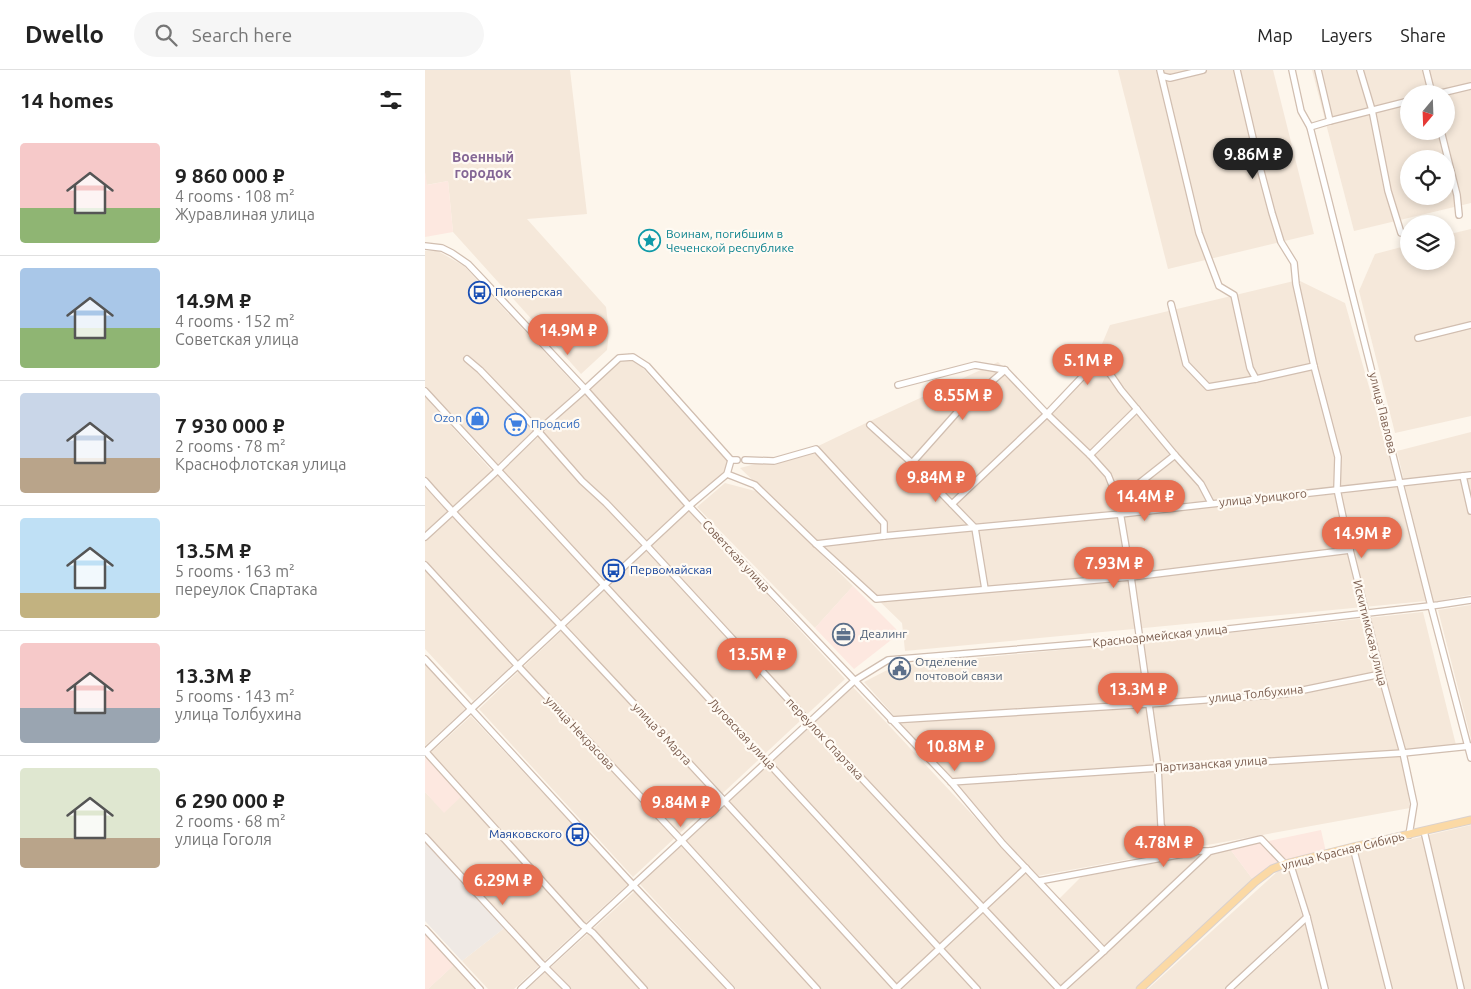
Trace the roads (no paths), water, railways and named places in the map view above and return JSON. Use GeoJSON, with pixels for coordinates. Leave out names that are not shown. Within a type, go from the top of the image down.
{"type":"FeatureCollection","features":[{"type":"Feature","properties":{"kind":"main road","name":"улица Красная Сибирь"},"geometry":{"type":"LineString","coordinates":[[1140,989],[1255,882],[1272,869],[1353,847],[1471,820]]}},
{"type":"Feature","properties":{"kind":"street"},"geometry":{"type":"LineString","coordinates":[[1161,73],[1170,78],[1203,70]]}},
{"type":"Feature","properties":{"kind":"street","name":"Искитимская улица"},"geometry":{"type":"LineString","coordinates":[[1237,70],[1272,213],[1281,242],[1294,263],[1296,284],[1314,366],[1338,457],[1337,490],[1349,550],[1403,753],[1414,804],[1409,835]]}},
{"type":"Feature","properties":{"kind":"street","name":"улица Павлова"},"geometry":{"type":"LineString","coordinates":[[1292,70],[1301,111],[1310,127],[1471,758]]}},
{"type":"Feature","properties":{"kind":"street"},"geometry":{"type":"LineString","coordinates":[[1318,70],[1330,121]]}},
{"type":"Feature","properties":{"kind":"street"},"geometry":{"type":"LineString","coordinates":[[1360,70],[1372,110],[1388,191],[1400,230]]}},
{"type":"Feature","properties":{"kind":"street"},"geometry":{"type":"LineString","coordinates":[[1426,70],[1430,85]]}},
{"type":"Feature","properties":{"kind":"street"},"geometry":{"type":"LineString","coordinates":[[1161,73],[1199,233],[1219,286],[1234,295],[1251,368],[1256,379]]}},
{"type":"Feature","properties":{"kind":"street"},"geometry":{"type":"LineString","coordinates":[[1455,90],[1471,86]]}},
{"type":"Feature","properties":{"kind":"street"},"geometry":{"type":"LineString","coordinates":[[1310,127],[1400,103]]}},
{"type":"Feature","properties":{"kind":"street"},"geometry":{"type":"LineString","coordinates":[[1443,140],[1457,195],[1459,215]]}},
{"type":"Feature","properties":{"kind":"street","name":"Советская улица"},"geometry":{"type":"LineString","coordinates":[[425,246],[442,248],[468,264],[585,389],[689,506],[951,782],[1026,868],[1104,951]]}},
{"type":"Feature","properties":{"kind":"street"},"geometry":{"type":"LineString","coordinates":[[1171,304],[1186,364],[1208,387],[1314,366]]}},
{"type":"Feature","properties":{"kind":"street"},"geometry":{"type":"LineString","coordinates":[[1418,338],[1471,325]]}},
{"type":"Feature","properties":{"kind":"street"},"geometry":{"type":"LineString","coordinates":[[425,538],[498,470],[537,430],[619,358],[633,357],[647,366],[734,460],[727,474],[689,506],[472,710],[425,751],[582,925],[593,933],[644,989]]}},
{"type":"Feature","properties":{"kind":"street","name":"переулок Спартака"},"geometry":{"type":"LineString","coordinates":[[467,359],[480,370],[537,430],[582,481],[647,546],[809,722],[1060,989]]}},
{"type":"Feature","properties":{"kind":"street"},"geometry":{"type":"LineString","coordinates":[[898,385],[975,365],[1005,370],[1108,475],[1119,500],[1131,577],[1158,768],[1161,825],[1166,834],[1199,851]]}},
{"type":"Feature","properties":{"kind":"street"},"geometry":{"type":"LineString","coordinates":[[952,504],[1047,414],[1083,376],[1091,369],[1106,368],[1121,390],[1201,484],[1211,503]]}},
{"type":"Feature","properties":{"kind":"street"},"geometry":{"type":"LineString","coordinates":[[912,463],[960,409],[1005,370]]}},
{"type":"Feature","properties":{"kind":"street","name":"Луговская улица"},"geometry":{"type":"LineString","coordinates":[[425,391],[977,989]]}},
{"type":"Feature","properties":{"kind":"street"},"geometry":{"type":"LineString","coordinates":[[1090,455],[1137,409]]}},
{"type":"Feature","properties":{"kind":"street"},"geometry":{"type":"LineString","coordinates":[[870,426],[912,463],[975,528],[985,589]]}},
{"type":"Feature","properties":{"kind":"street"},"geometry":{"type":"LineString","coordinates":[[745,460],[774,461],[816,449],[884,523],[884,536]]}},
{"type":"Feature","properties":{"kind":"street"},"geometry":{"type":"LineString","coordinates":[[1119,500],[1175,455]]}},
{"type":"Feature","properties":{"kind":"street"},"geometry":{"type":"LineString","coordinates":[[727,474],[755,485],[876,599],[1131,577],[1349,550]]}},
{"type":"Feature","properties":{"kind":"street","name":"улица Урицкого"},"geometry":{"type":"LineString","coordinates":[[816,544],[1121,514],[1471,475]]}},
{"type":"Feature","properties":{"kind":"street"},"geometry":{"type":"LineString","coordinates":[[1463,476],[1471,511]]}},
{"type":"Feature","properties":{"kind":"street","name":"улица 8 Марта"},"geometry":{"type":"LineString","coordinates":[[425,481],[452,512],[725,801],[897,989]]}},
{"type":"Feature","properties":{"kind":"street","name":"улица Некрасова"},"geometry":{"type":"LineString","coordinates":[[425,564],[817,989]]}},
{"type":"Feature","properties":{"kind":"street","name":"Красноармейская улица"},"geometry":{"type":"LineString","coordinates":[[521,989],[854,681],[888,660],[1140,639],[1471,600]]}},
{"type":"Feature","properties":{"kind":"street"},"geometry":{"type":"LineString","coordinates":[[425,659],[731,989]]}},
{"type":"Feature","properties":{"kind":"street","name":"улица Толбухина"},"geometry":{"type":"LineString","coordinates":[[891,720],[1284,694],[1381,674]]}},
{"type":"Feature","properties":{"kind":"street","name":"Партизанская улица"},"geometry":{"type":"LineString","coordinates":[[951,782],[1403,753],[1469,746]]}},
{"type":"Feature","properties":{"kind":"street"},"geometry":{"type":"LineString","coordinates":[[1424,831],[1461,989]]}},
{"type":"Feature","properties":{"kind":"street"},"geometry":{"type":"LineString","coordinates":[[425,837],[567,989]]}},
{"type":"Feature","properties":{"kind":"street"},"geometry":{"type":"LineString","coordinates":[[1039,881],[1199,851],[1211,851],[1261,839],[1288,864],[1307,918],[1323,988]]}},
{"type":"Feature","properties":{"kind":"street"},"geometry":{"type":"LineString","coordinates":[[1353,847],[1389,989]]}},
{"type":"Feature","properties":{"kind":"street"},"geometry":{"type":"LineString","coordinates":[[1060,989],[1104,951],[1211,851]]}},
{"type":"Feature","properties":{"kind":"street"},"geometry":{"type":"LineString","coordinates":[[897,989],[1026,868]]}},
{"type":"Feature","properties":{"kind":"street"},"geometry":{"type":"LineString","coordinates":[[1229,989],[1307,918]]}},
{"type":"Feature","properties":{"kind":"street"},"geometry":{"type":"LineString","coordinates":[[425,929],[480,989]]}},
{"type":"Feature","properties":{"kind":"place","name":"Воинам, погибшим в Чеченской республике"},"geometry":{"type":"Point","coordinates":[650,241]}},
{"type":"Feature","properties":{"kind":"place","name":"Пионерская"},"geometry":{"type":"Point","coordinates":[479,292]}},
{"type":"Feature","properties":{"kind":"place","name":"Ozon"},"geometry":{"type":"Point","coordinates":[478,418]}},
{"type":"Feature","properties":{"kind":"place","name":"Продсиб"},"geometry":{"type":"Point","coordinates":[515,424]}},
{"type":"Feature","properties":{"kind":"place","name":"Первомайская"},"geometry":{"type":"Point","coordinates":[614,570]}},
{"type":"Feature","properties":{"kind":"place","name":"Деалинг"},"geometry":{"type":"Point","coordinates":[844,634]}},
{"type":"Feature","properties":{"kind":"place","name":"Отделение почтовой связи"},"geometry":{"type":"Point","coordinates":[899,669]}},
{"type":"Feature","properties":{"kind":"place","name":"Маяковского"},"geometry":{"type":"Point","coordinates":[578,834]}},
{"type":"Feature","properties":{"kind":"district","name":"Военный городок"},"geometry":{"type":"Point","coordinates":[483,165]}}]}
